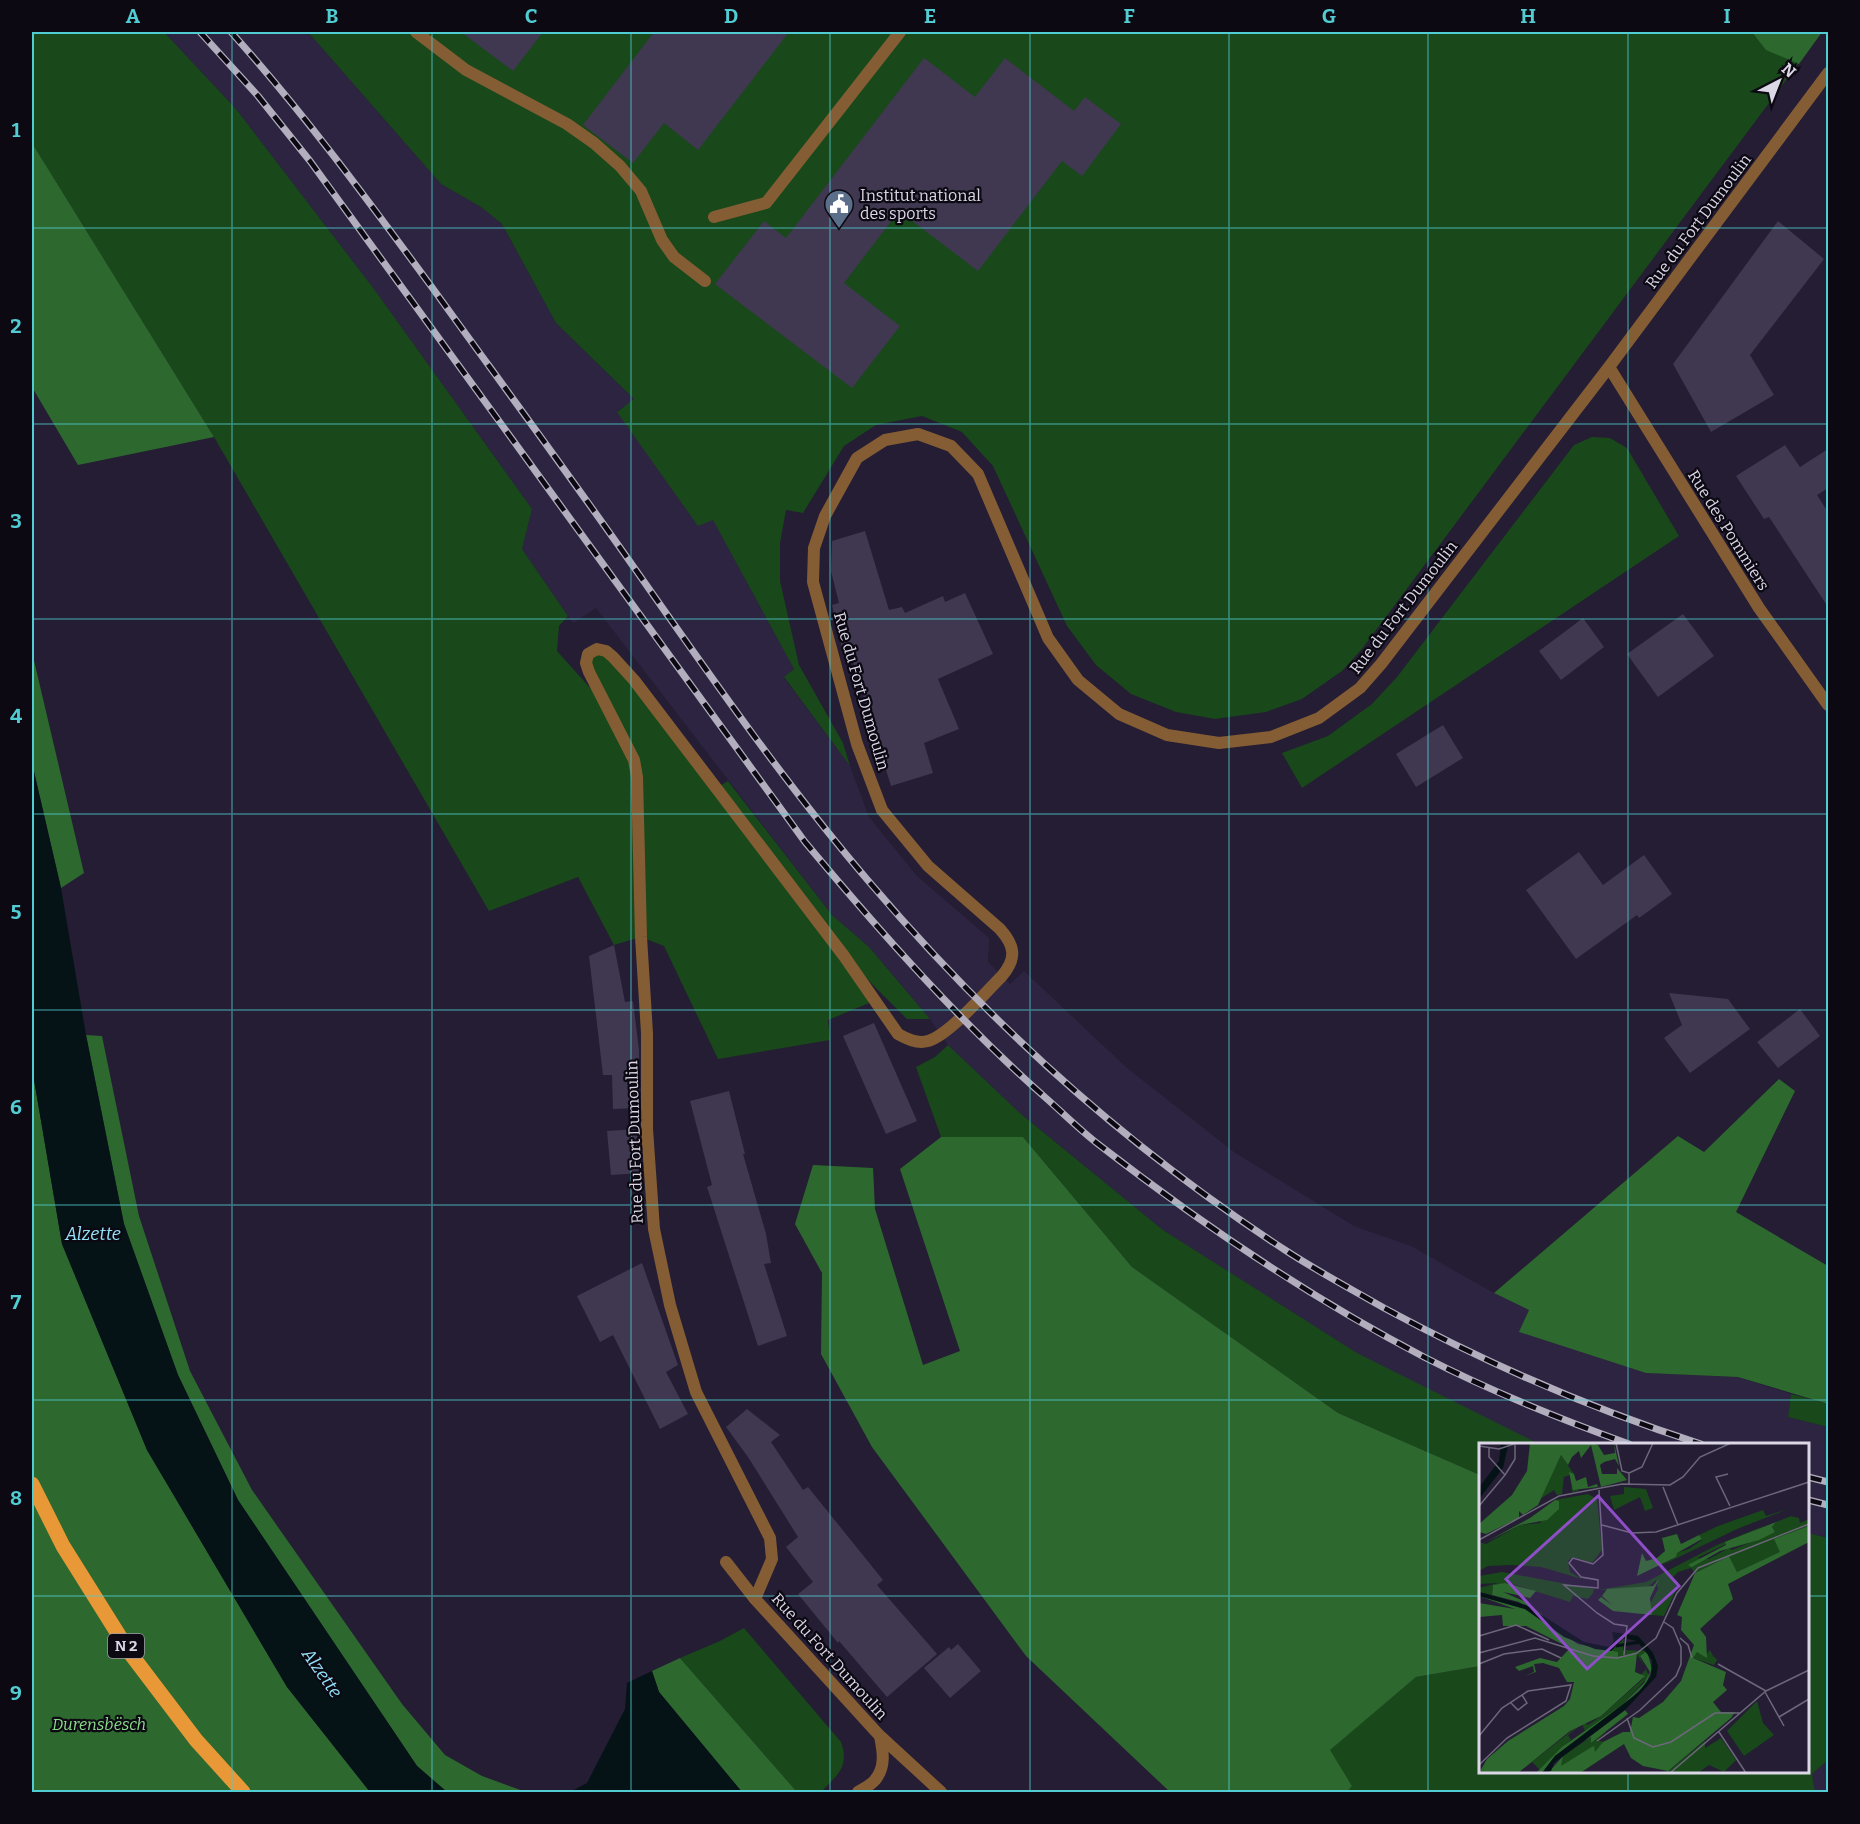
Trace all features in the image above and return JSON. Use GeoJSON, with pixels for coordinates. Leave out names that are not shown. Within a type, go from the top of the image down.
{"type":"FeatureCollection","features":[{"type":"Feature","properties":{"kind":"main road","name":"N 2"},"geometry":{"type":"LineString","coordinates":[[32,1484],[63,1546],[130,1653],[196,1740],[243,1792]]}},
{"type":"Feature","properties":{"kind":"street"},"geometry":{"type":"LineString","coordinates":[[416,32],[466,70],[567,124],[594,143],[620,166],[641,191],[662,240],[674,257],[705,281]]}},
{"type":"Feature","properties":{"kind":"street"},"geometry":{"type":"LineString","coordinates":[[714,217],[766,203],[900,32]]}},
{"type":"Feature","properties":{"kind":"street","name":"Rue du Fort Dumoulin"},"geometry":{"type":"LineString","coordinates":[[861,1790],[875,1780],[881,1768],[884,1756],[879,1735],[756,1599],[772,1559],[770,1538],[696,1392],[670,1305],[654,1229],[647,1129],[647,1033],[641,937],[637,777],[634,760],[589,672],[586,663],[588,654],[597,649],[606,651],[634,680],[844,956],[898,1034],[911,1041],[927,1041],[942,1035],[1011,966],[1013,952],[1009,939],[1000,929],[927,866],[882,810],[857,744],[813,582],[814,548],[825,516],[858,458],[885,440],[918,434],[951,446],[978,474],[1048,638],[1078,680],[1119,714],[1167,735],[1219,743],[1271,737],[1319,718],[1360,688],[1388,654],[1609,367],[1828,74]]}},
{"type":"Feature","properties":{"kind":"street","name":"Rue des Pommiers"},"geometry":{"type":"LineString","coordinates":[[1609,367],[1758,608],[1828,705]]}},
{"type":"Feature","properties":{"kind":"street"},"geometry":{"type":"LineString","coordinates":[[726,1562],[756,1599]]}},
{"type":"Feature","properties":{"kind":"street"},"geometry":{"type":"LineString","coordinates":[[879,1735],[941,1792]]}},
{"type":"Feature","properties":{"kind":"shaded area"},"geometry":{"type":"Polygon","coordinates":[[[164,32],[308,32],[441,184],[481,207],[502,224],[556,323],[635,400],[617,411],[713,519],[794,669],[784,678],[850,766],[869,817],[917,876],[989,938],[988,962],[1010,984],[1024,971],[1127,1068],[1234,1152],[1354,1226],[1411,1246],[1529,1310],[1520,1332],[1646,1373],[1738,1377],[1791,1394],[1788,1417],[1828,1427],[1828,1538],[1809,1533],[1809,1443],[1535,1443],[1357,1353],[1205,1257],[1163,1230],[1021,1114],[948,1045],[930,1019],[869,947],[832,915],[596,608],[573,623],[522,549],[532,509],[374,289],[236,109],[164,32]]]}},
{"type":"Feature","properties":{"kind":"shaded area"},"geometry":{"type":"Polygon","coordinates":[[[1828,1760],[1828,1792],[1815,1792],[1812,1774],[1828,1760]]]}},
{"type":"Feature","properties":{"kind":"green space"},"geometry":{"type":"Polygon","coordinates":[[[32,32],[164,32],[236,109],[374,289],[532,509],[522,549],[568,616],[559,626],[557,651],[601,700],[588,654],[606,651],[716,788],[728,781],[832,915],[869,947],[930,1019],[907,1019],[847,959],[874,1001],[828,1020],[830,1040],[718,1059],[664,946],[641,937],[614,945],[578,877],[489,911],[214,437],[32,143],[32,32]]]}},
{"type":"Feature","properties":{"kind":"green space"},"geometry":{"type":"Polygon","coordinates":[[[308,32],[1822,32],[1362,649],[1342,671],[1302,699],[1266,712],[1215,719],[1176,712],[1131,694],[1096,665],[1067,626],[993,466],[962,432],[922,416],[876,425],[844,446],[803,513],[786,510],[780,543],[780,581],[799,665],[843,743],[850,766],[784,677],[794,669],[713,520],[698,526],[617,412],[634,399],[556,323],[502,224],[481,207],[441,184],[308,32]]]}},
{"type":"Feature","properties":{"kind":"green space"},"geometry":{"type":"Polygon","coordinates":[[[1752,32],[1822,32],[1799,64],[1766,50],[1752,32]]]}},
{"type":"Feature","properties":{"kind":"green space"},"geometry":{"type":"Polygon","coordinates":[[[32,143],[214,437],[78,465],[32,387],[32,143]]]}},
{"type":"Feature","properties":{"kind":"green space"},"geometry":{"type":"Polygon","coordinates":[[[1592,437],[1610,438],[1627,448],[1679,536],[1302,788],[1282,753],[1328,736],[1372,704],[1397,677],[1574,445],[1592,437]]]}},
{"type":"Feature","properties":{"kind":"green space"},"geometry":{"type":"Polygon","coordinates":[[[32,652],[84,873],[61,888],[32,763],[32,652]]]}},
{"type":"Feature","properties":{"kind":"green space"},"geometry":{"type":"Polygon","coordinates":[[[86,1035],[102,1036],[139,1216],[190,1371],[252,1490],[402,1704],[445,1755],[482,1776],[526,1792],[447,1792],[417,1766],[238,1500],[178,1375],[124,1224],[86,1035]]]}},
{"type":"Feature","properties":{"kind":"green space"},"geometry":{"type":"Polygon","coordinates":[[[948,1045],[1021,1114],[1163,1230],[1357,1353],[1537,1443],[1479,1443],[1479,1475],[1338,1413],[1132,1267],[1023,1137],[941,1137],[916,1067],[935,1057],[948,1045]]]}},
{"type":"Feature","properties":{"kind":"green space","name":"Durensbësch"},"geometry":{"type":"Polygon","coordinates":[[[32,1068],[62,1244],[147,1450],[287,1687],[370,1792],[32,1792],[32,1068]]]}},
{"type":"Feature","properties":{"kind":"green space"},"geometry":{"type":"Polygon","coordinates":[[[1779,1079],[1795,1091],[1736,1212],[1828,1266],[1828,1404],[1738,1377],[1646,1373],[1519,1332],[1529,1310],[1494,1293],[1678,1136],[1704,1152],[1779,1079]]]}},
{"type":"Feature","properties":{"kind":"green space"},"geometry":{"type":"Polygon","coordinates":[[[941,1137],[1023,1137],[1132,1267],[1338,1413],[1479,1475],[1479,1666],[1416,1677],[1330,1750],[1352,1786],[1347,1792],[1170,1792],[1026,1656],[872,1447],[821,1354],[822,1273],[795,1224],[813,1165],[873,1168],[875,1209],[923,1365],[960,1351],[900,1169],[941,1137]]]}},
{"type":"Feature","properties":{"kind":"green space"},"geometry":{"type":"Polygon","coordinates":[[[1791,1394],[1828,1404],[1828,1427],[1788,1417],[1791,1394]]]}},
{"type":"Feature","properties":{"kind":"green space"},"geometry":{"type":"Polygon","coordinates":[[[1809,1533],[1828,1538],[1828,1760],[1812,1774],[1815,1792],[1347,1792],[1352,1786],[1329,1750],[1416,1677],[1479,1666],[1479,1773],[1809,1773],[1809,1533]]]}},
{"type":"Feature","properties":{"kind":"green space"},"geometry":{"type":"Polygon","coordinates":[[[744,1628],[841,1742],[843,1764],[837,1775],[821,1792],[797,1792],[680,1658],[744,1628]]]}},
{"type":"Feature","properties":{"kind":"green space"},"geometry":{"type":"Polygon","coordinates":[[[680,1658],[797,1792],[742,1792],[659,1692],[652,1671],[680,1658]]]}},
{"type":"Feature","properties":{"kind":"water","name":"Alzette"},"geometry":{"type":"Polygon","coordinates":[[[32,763],[61,888],[86,1035],[124,1224],[178,1375],[238,1500],[417,1766],[447,1792],[370,1792],[287,1687],[147,1450],[62,1244],[32,1068],[32,763]]]}},
{"type":"Feature","properties":{"kind":"water"},"geometry":{"type":"Polygon","coordinates":[[[652,1671],[659,1692],[742,1792],[570,1792],[587,1783],[625,1709],[627,1683],[652,1671]]]}},
{"type":"Feature","properties":{"kind":"building"},"geometry":{"type":"Polygon","coordinates":[[[461,32],[543,32],[513,71],[461,32]]]}},
{"type":"Feature","properties":{"kind":"building"},"geometry":{"type":"Polygon","coordinates":[[[654,32],[789,32],[698,150],[664,123],[633,163],[583,125],[654,32]]]}},
{"type":"Feature","properties":{"kind":"building","name":"Institut national des sports"},"geometry":{"type":"Polygon","coordinates":[[[924,58],[975,97],[1005,58],[1074,111],[1085,97],[1121,124],[1082,176],[1062,161],[978,271],[899,211],[844,283],[900,326],[852,388],[715,284],[764,221],[786,238],[924,58]]]}},
{"type":"Feature","properties":{"kind":"building"},"geometry":{"type":"Polygon","coordinates":[[[1778,221],[1824,259],[1750,355],[1774,395],[1711,432],[1673,364],[1778,221]]]}},
{"type":"Feature","properties":{"kind":"building"},"geometry":{"type":"Polygon","coordinates":[[[1785,445],[1800,467],[1828,449],[1828,488],[1817,495],[1828,512],[1828,607],[1769,517],[1764,519],[1736,476],[1785,445]]]}},
{"type":"Feature","properties":{"kind":"building"},"geometry":{"type":"Polygon","coordinates":[[[865,531],[889,610],[902,607],[905,613],[943,596],[945,602],[965,593],[993,654],[938,679],[959,729],[924,743],[933,773],[891,786],[851,656],[844,657],[832,605],[839,603],[831,571],[832,541],[865,531]]]}},
{"type":"Feature","properties":{"kind":"building"},"geometry":{"type":"Polygon","coordinates":[[[1683,614],[1714,656],[1658,697],[1627,654],[1683,614]]]}},
{"type":"Feature","properties":{"kind":"building"},"geometry":{"type":"Polygon","coordinates":[[[1583,618],[1604,647],[1561,680],[1539,651],[1583,618]]]}},
{"type":"Feature","properties":{"kind":"building"},"geometry":{"type":"Polygon","coordinates":[[[1443,725],[1463,758],[1416,787],[1396,754],[1443,725]]]}},
{"type":"Feature","properties":{"kind":"building"},"geometry":{"type":"Polygon","coordinates":[[[1579,852],[1603,885],[1644,855],[1672,894],[1639,918],[1637,915],[1576,959],[1526,890],[1579,852]]]}},
{"type":"Feature","properties":{"kind":"building"},"geometry":{"type":"Polygon","coordinates":[[[614,945],[625,1002],[633,1001],[639,1050],[639,1108],[613,1109],[612,1075],[603,1075],[589,956],[614,945]]]}},
{"type":"Feature","properties":{"kind":"building"},"geometry":{"type":"Polygon","coordinates":[[[1669,993],[1728,999],[1750,1029],[1690,1073],[1664,1038],[1682,1025],[1669,993]]]}},
{"type":"Feature","properties":{"kind":"building"},"geometry":{"type":"Polygon","coordinates":[[[1800,1009],[1820,1036],[1778,1068],[1757,1042],[1800,1009]]]}},
{"type":"Feature","properties":{"kind":"building"},"geometry":{"type":"Polygon","coordinates":[[[874,1023],[917,1121],[886,1134],[843,1036],[874,1023]]]}},
{"type":"Feature","properties":{"kind":"building"},"geometry":{"type":"Polygon","coordinates":[[[729,1091],[745,1154],[743,1154],[766,1234],[771,1263],[764,1264],[787,1336],[758,1346],[707,1187],[712,1185],[690,1101],[729,1091]]]}},
{"type":"Feature","properties":{"kind":"building"},"geometry":{"type":"Polygon","coordinates":[[[637,1129],[640,1173],[611,1175],[607,1131],[637,1129]]]}},
{"type":"Feature","properties":{"kind":"building"},"geometry":{"type":"Polygon","coordinates":[[[642,1263],[678,1365],[666,1372],[688,1414],[660,1429],[613,1335],[600,1342],[577,1296],[642,1263]]]}},
{"type":"Feature","properties":{"kind":"building"},"geometry":{"type":"Polygon","coordinates":[[[747,1409],[780,1435],[771,1442],[803,1490],[808,1487],[883,1580],[877,1585],[937,1654],[887,1697],[798,1594],[813,1582],[786,1547],[798,1537],[748,1457],[726,1427],[747,1409]]]}},
{"type":"Feature","properties":{"kind":"building"},"geometry":{"type":"Polygon","coordinates":[[[958,1644],[981,1671],[950,1698],[924,1668],[949,1647],[951,1650],[958,1644]]]}},
{"type":"Feature","properties":{"kind":"railway"},"geometry":{"type":"LineString","coordinates":[[200,32],[258,96],[310,161],[805,842],[862,910],[983,1039],[1098,1144],[1176,1202],[1297,1284],[1424,1357],[1525,1404],[1626,1443]]}},
{"type":"Feature","properties":{"kind":"railway"},"geometry":{"type":"LineString","coordinates":[[231,32],[334,156],[383,221],[558,461],[719,688],[808,807],[917,936],[1014,1035],[1065,1082],[1172,1170],[1309,1265],[1384,1308],[1500,1366],[1619,1416],[1698,1443]]}},
{"type":"Feature","properties":{"kind":"railway"},"geometry":{"type":"LineString","coordinates":[[1809,1477],[1828,1482]]}},
{"type":"Feature","properties":{"kind":"railway"},"geometry":{"type":"LineString","coordinates":[[1809,1500],[1828,1505]]}},
{"type":"Feature","properties":{"kind":"place","name":"Institut national des sports"},"geometry":{"type":"Point","coordinates":[839,230]}}]}
